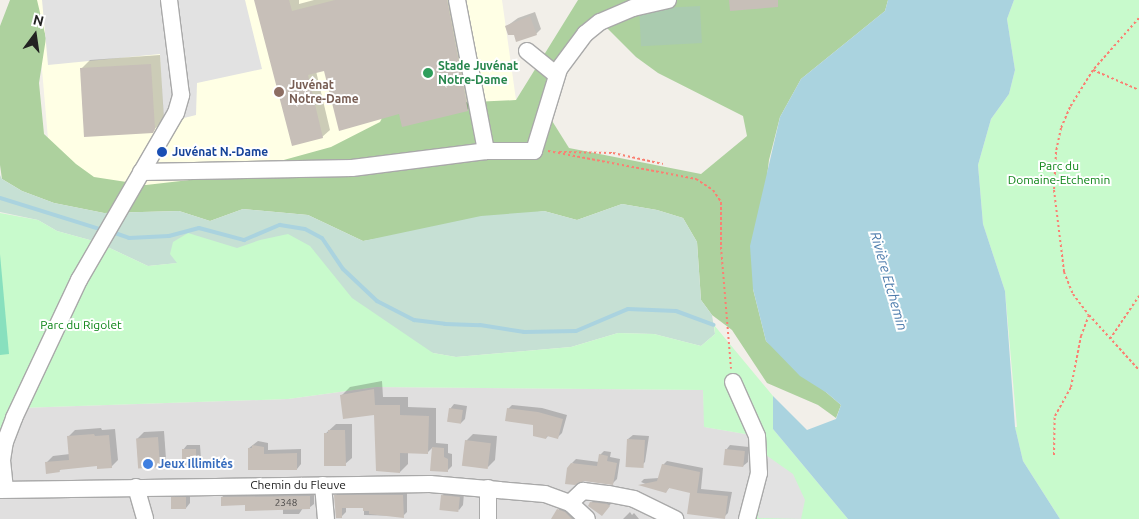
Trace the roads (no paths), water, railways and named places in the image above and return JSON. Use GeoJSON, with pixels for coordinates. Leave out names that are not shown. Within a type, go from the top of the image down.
{"type":"FeatureCollection","features":[{"type":"Feature","properties":{"kind":"street"},"geometry":{"type":"LineString","coordinates":[[3,490],[2,460],[4,442],[79,280],[121,204],[176,113],[181,95],[169,0]]}},
{"type":"Feature","properties":{"kind":"street"},"geometry":{"type":"LineString","coordinates":[[457,0],[486,151]]}},
{"type":"Feature","properties":{"kind":"street"},"geometry":{"type":"LineString","coordinates":[[141,172],[352,168],[486,151],[540,150],[559,69],[585,34],[600,22],[633,8],[668,0]]}},
{"type":"Feature","properties":{"kind":"street"},"geometry":{"type":"LineString","coordinates":[[527,51],[557,75]]}},
{"type":"Feature","properties":{"kind":"street"},"geometry":{"type":"LineString","coordinates":[[732,374],[757,436],[759,474],[748,519]]}},
{"type":"Feature","properties":{"kind":"street","name":"Chemin du Fleuve"},"geometry":{"type":"LineString","coordinates":[[3,490],[430,484],[545,494],[570,502],[587,519]]}},
{"type":"Feature","properties":{"kind":"street"},"geometry":{"type":"LineString","coordinates":[[322,485],[326,519]]}},
{"type":"Feature","properties":{"kind":"street"},"geometry":{"type":"LineString","coordinates":[[136,487],[145,519]]}},
{"type":"Feature","properties":{"kind":"street"},"geometry":{"type":"LineString","coordinates":[[488,488],[488,519]]}},
{"type":"Feature","properties":{"kind":"street"},"geometry":{"type":"LineString","coordinates":[[570,502],[583,491],[609,494],[634,499],[675,519]]}},
{"type":"Feature","properties":{"kind":"water","name":"Rivière Etchemin"},"geometry":{"type":"Polygon","coordinates":[[[888,0],[1014,0],[1007,19],[1015,70],[1009,94],[991,119],[978,165],[983,224],[1005,291],[1015,427],[1023,461],[1060,519],[848,519],[773,429],[773,396],[807,430],[836,419],[841,405],[827,393],[800,376],[766,341],[753,289],[750,246],[780,117],[801,79],[885,11],[888,0]]]}},
{"type":"Feature","properties":{"kind":"waterway"},"geometry":{"type":"LineString","coordinates":[[0,198],[103,230]]}},
{"type":"Feature","properties":{"kind":"waterway"},"geometry":{"type":"LineString","coordinates":[[112,232],[129,238],[169,236],[199,228],[244,240],[280,225],[305,229],[322,238],[343,269],[377,301],[414,320],[445,324],[480,325],[524,332],[576,331],[628,309],[676,311],[714,325]]}},
{"type":"Feature","properties":{"kind":"place","name":"Stade Juvénat Notre-Dame"},"geometry":{"type":"Point","coordinates":[428,73]}},
{"type":"Feature","properties":{"kind":"place","name":"Juvénat Notre-Dame"},"geometry":{"type":"Point","coordinates":[279,92]}},
{"type":"Feature","properties":{"kind":"place","name":"Juvénat N.-Dame"},"geometry":{"type":"Point","coordinates":[162,152]}},
{"type":"Feature","properties":{"kind":"place","name":"Jeux Illimités"},"geometry":{"type":"Point","coordinates":[148,464]}},
{"type":"Feature","properties":{"kind":"park label","name":"Parc du Domaine-Etchemin"},"geometry":{"type":"Point","coordinates":[1059,173]}},
{"type":"Feature","properties":{"kind":"park label","name":"Parc du Rigolet"},"geometry":{"type":"Point","coordinates":[81,325]}}]}
